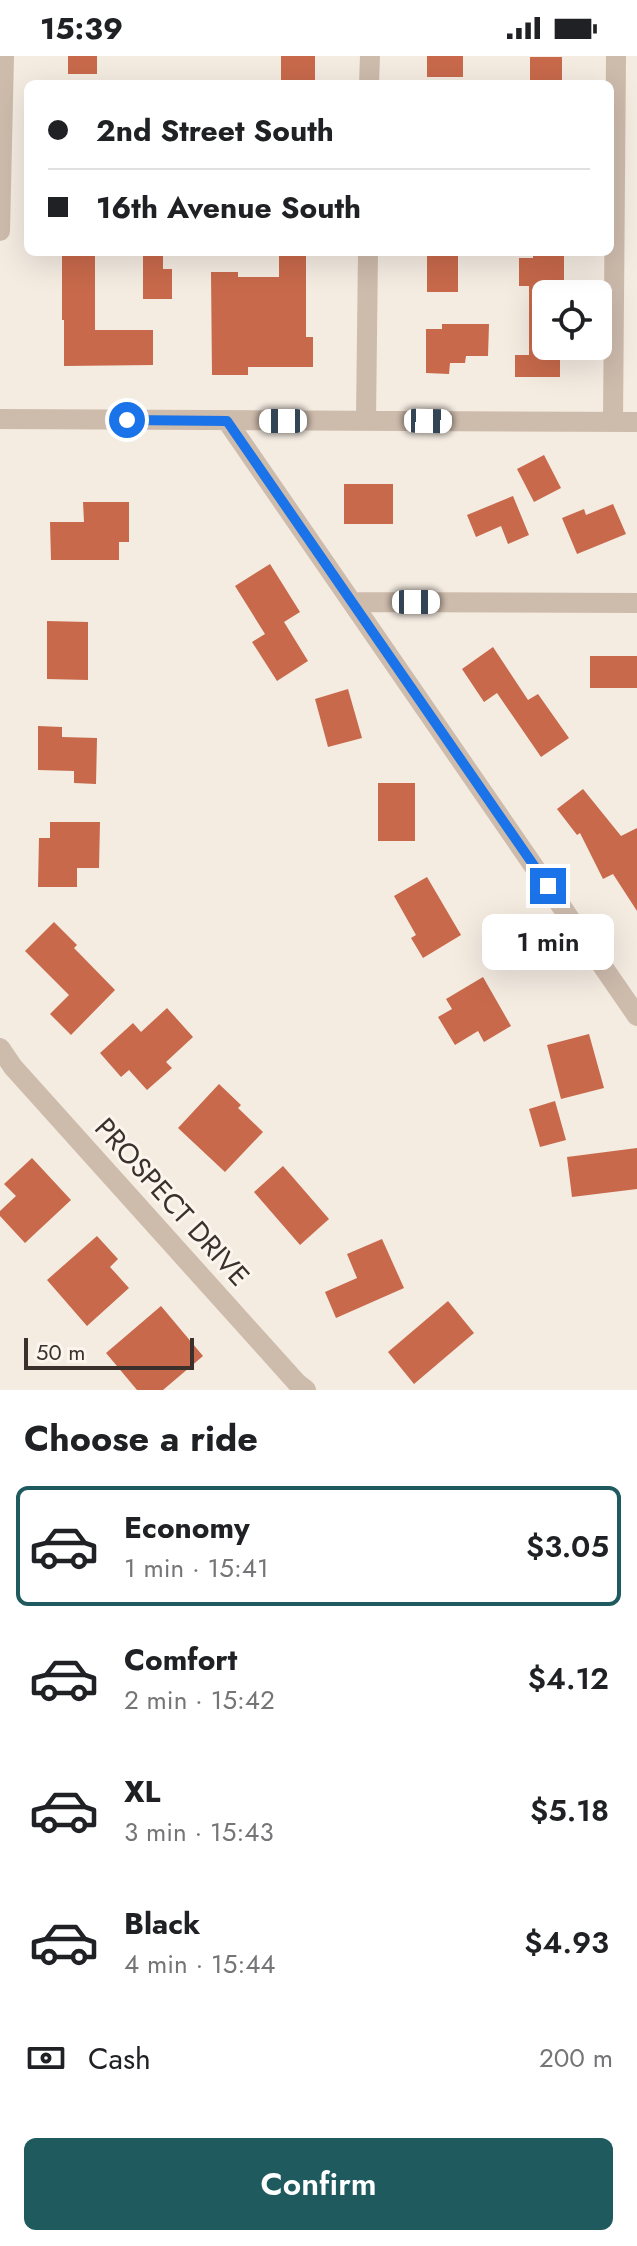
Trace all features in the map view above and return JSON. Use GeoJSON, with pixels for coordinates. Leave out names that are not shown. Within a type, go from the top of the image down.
{"type":"FeatureCollection","features":[{"type":"Feature","properties":{"kind":"street"},"geometry":{"type":"LineString","coordinates":[[0,231],[4,56]]}},
{"type":"Feature","properties":{"kind":"street"},"geometry":{"type":"LineString","coordinates":[[369,80],[370,56]]}},
{"type":"Feature","properties":{"kind":"street"},"geometry":{"type":"LineString","coordinates":[[613,422],[616,56]]}},
{"type":"Feature","properties":{"kind":"street"},"geometry":{"type":"LineString","coordinates":[[366,420],[368,256]]}},
{"type":"Feature","properties":{"kind":"street"},"geometry":{"type":"LineString","coordinates":[[0,419],[637,422]]}},
{"type":"Feature","properties":{"kind":"street"},"geometry":{"type":"LineString","coordinates":[[227,421],[637,1016]]}},
{"type":"Feature","properties":{"kind":"street"},"geometry":{"type":"LineString","coordinates":[[353,602],[637,603]]}},
{"type":"Feature","properties":{"kind":"street","name":"PROSPECT DRIVE"},"geometry":{"type":"LineString","coordinates":[[0,1048],[13,1067],[306,1390]]}},
{"type":"Feature","properties":{"kind":"building"},"geometry":{"type":"Polygon","coordinates":[[[68,56],[97,56],[97,74],[68,74],[68,56]]]}},
{"type":"Feature","properties":{"kind":"building"},"geometry":{"type":"Polygon","coordinates":[[[281,56],[315,56],[315,80],[281,80],[281,56]]]}},
{"type":"Feature","properties":{"kind":"building"},"geometry":{"type":"Polygon","coordinates":[[[427,56],[463,56],[463,77],[427,77],[427,56]]]}},
{"type":"Feature","properties":{"kind":"building"},"geometry":{"type":"Polygon","coordinates":[[[530,57],[562,57],[562,80],[530,80],[530,57]]]}},
{"type":"Feature","properties":{"kind":"building"},"geometry":{"type":"Polygon","coordinates":[[[62,256],[95,256],[95,330],[153,330],[153,365],[64,366],[62,256]]]}},
{"type":"Feature","properties":{"kind":"building"},"geometry":{"type":"Polygon","coordinates":[[[143,256],[163,256],[163,269],[172,269],[172,299],[143,299],[143,256]]]}},
{"type":"Feature","properties":{"kind":"building"},"geometry":{"type":"Polygon","coordinates":[[[279,256],[306,256],[306,337],[313,337],[313,367],[248,367],[248,375],[212,375],[211,272],[238,272],[238,277],[279,277],[279,256]]]}},
{"type":"Feature","properties":{"kind":"building"},"geometry":{"type":"Polygon","coordinates":[[[427,256],[458,256],[458,292],[427,292],[427,256]]]}},
{"type":"Feature","properties":{"kind":"building"},"geometry":{"type":"Polygon","coordinates":[[[564,256],[564,280],[532,280],[532,360],[560,360],[560,377],[515,377],[515,355],[529,355],[529,286],[519,286],[519,258],[564,256]]]}},
{"type":"Feature","properties":{"kind":"building"},"geometry":{"type":"Polygon","coordinates":[[[442,324],[489,324],[488,356],[466,356],[465,363],[450,363],[449,374],[426,373],[426,329],[442,329],[442,324]]]}},
{"type":"Feature","properties":{"kind":"building"},"geometry":{"type":"Polygon","coordinates":[[[544,455],[561,488],[534,502],[517,469],[544,455]]]}},
{"type":"Feature","properties":{"kind":"building"},"geometry":{"type":"Polygon","coordinates":[[[344,484],[393,484],[393,524],[344,524],[344,484]]]}},
{"type":"Feature","properties":{"kind":"building"},"geometry":{"type":"Polygon","coordinates":[[[513,496],[529,535],[508,544],[501,526],[476,537],[467,515],[513,496]]]}},
{"type":"Feature","properties":{"kind":"building"},"geometry":{"type":"Polygon","coordinates":[[[83,502],[129,502],[129,542],[119,542],[119,560],[51,560],[50,522],[84,522],[83,502]]]}},
{"type":"Feature","properties":{"kind":"building"},"geometry":{"type":"Polygon","coordinates":[[[613,504],[626,534],[577,554],[562,518],[584,509],[586,515],[613,504]]]}},
{"type":"Feature","properties":{"kind":"building"},"geometry":{"type":"Polygon","coordinates":[[[270,564],[300,612],[284,622],[308,661],[277,681],[252,642],[265,634],[235,586],[270,564]]]}},
{"type":"Feature","properties":{"kind":"building"},"geometry":{"type":"Polygon","coordinates":[[[47,621],[88,622],[88,680],[47,679],[47,621]]]}},
{"type":"Feature","properties":{"kind":"building"},"geometry":{"type":"Polygon","coordinates":[[[493,647],[528,700],[538,694],[569,738],[541,757],[497,693],[484,702],[462,669],[493,647]]]}},
{"type":"Feature","properties":{"kind":"building"},"geometry":{"type":"Polygon","coordinates":[[[590,656],[637,656],[637,688],[590,688],[590,656]]]}},
{"type":"Feature","properties":{"kind":"building"},"geometry":{"type":"Polygon","coordinates":[[[348,689],[362,738],[328,747],[315,699],[348,689]]]}},
{"type":"Feature","properties":{"kind":"building"},"geometry":{"type":"Polygon","coordinates":[[[38,726],[62,727],[62,737],[97,738],[96,784],[74,783],[74,771],[38,770],[38,726]]]}},
{"type":"Feature","properties":{"kind":"building"},"geometry":{"type":"Polygon","coordinates":[[[378,783],[415,783],[415,841],[378,841],[378,783]]]}},
{"type":"Feature","properties":{"kind":"building"},"geometry":{"type":"Polygon","coordinates":[[[583,789],[621,836],[637,828],[637,911],[613,874],[603,879],[580,833],[577,835],[557,809],[583,789]]]}},
{"type":"Feature","properties":{"kind":"building"},"geometry":{"type":"Polygon","coordinates":[[[50,822],[100,822],[99,868],[77,868],[77,887],[38,887],[39,838],[50,838],[50,822]]]}},
{"type":"Feature","properties":{"kind":"building"},"geometry":{"type":"Polygon","coordinates":[[[427,877],[461,935],[423,958],[411,938],[416,935],[394,896],[427,877]]]}},
{"type":"Feature","properties":{"kind":"building"},"geometry":{"type":"Polygon","coordinates":[[[54,922],[77,945],[74,948],[115,990],[71,1035],[50,1014],[69,995],[25,951],[54,922]]]}},
{"type":"Feature","properties":{"kind":"building"},"geometry":{"type":"Polygon","coordinates":[[[483,977],[511,1026],[484,1042],[478,1031],[455,1045],[438,1017],[452,1009],[446,999],[483,977]]]}},
{"type":"Feature","properties":{"kind":"building"},"geometry":{"type":"Polygon","coordinates":[[[167,1008],[193,1037],[166,1062],[172,1068],[147,1090],[129,1070],[121,1077],[100,1053],[133,1023],[141,1032],[167,1008]]]}},
{"type":"Feature","properties":{"kind":"building"},"geometry":{"type":"Polygon","coordinates":[[[589,1034],[604,1088],[561,1099],[547,1045],[589,1034]]]}},
{"type":"Feature","properties":{"kind":"building"},"geometry":{"type":"Polygon","coordinates":[[[219,1084],[263,1132],[225,1172],[178,1128],[219,1084]]]}},
{"type":"Feature","properties":{"kind":"building"},"geometry":{"type":"Polygon","coordinates":[[[555,1101],[566,1140],[540,1147],[529,1109],[555,1101]]]}},
{"type":"Feature","properties":{"kind":"building"},"geometry":{"type":"Polygon","coordinates":[[[637,1148],[637,1189],[572,1197],[567,1157],[637,1148]]]}},
{"type":"Feature","properties":{"kind":"building"},"geometry":{"type":"Polygon","coordinates":[[[32,1158],[71,1200],[25,1243],[0,1216],[0,1211],[16,1196],[4,1184],[32,1158]]]}},
{"type":"Feature","properties":{"kind":"building"},"geometry":{"type":"Polygon","coordinates":[[[283,1166],[329,1219],[300,1245],[254,1192],[283,1166]]]}},
{"type":"Feature","properties":{"kind":"building"},"geometry":{"type":"Polygon","coordinates":[[[97,1236],[118,1259],[110,1267],[129,1288],[87,1326],[47,1280],[97,1236]]]}},
{"type":"Feature","properties":{"kind":"building"},"geometry":{"type":"Polygon","coordinates":[[[382,1239],[404,1288],[336,1318],[325,1292],[357,1278],[347,1254],[382,1239]]]}},
{"type":"Feature","properties":{"kind":"building"},"geometry":{"type":"Polygon","coordinates":[[[448,1301],[474,1333],[414,1384],[388,1352],[448,1301]]]}},
{"type":"Feature","properties":{"kind":"building"},"geometry":{"type":"Polygon","coordinates":[[[161,1306],[203,1356],[163,1390],[137,1390],[106,1353],[161,1306]]]}},
{"type":"Feature","properties":{"kind":"route"},"geometry":{"type":"LineString","coordinates":[[127,420],[227,421],[548,886]]}}]}
